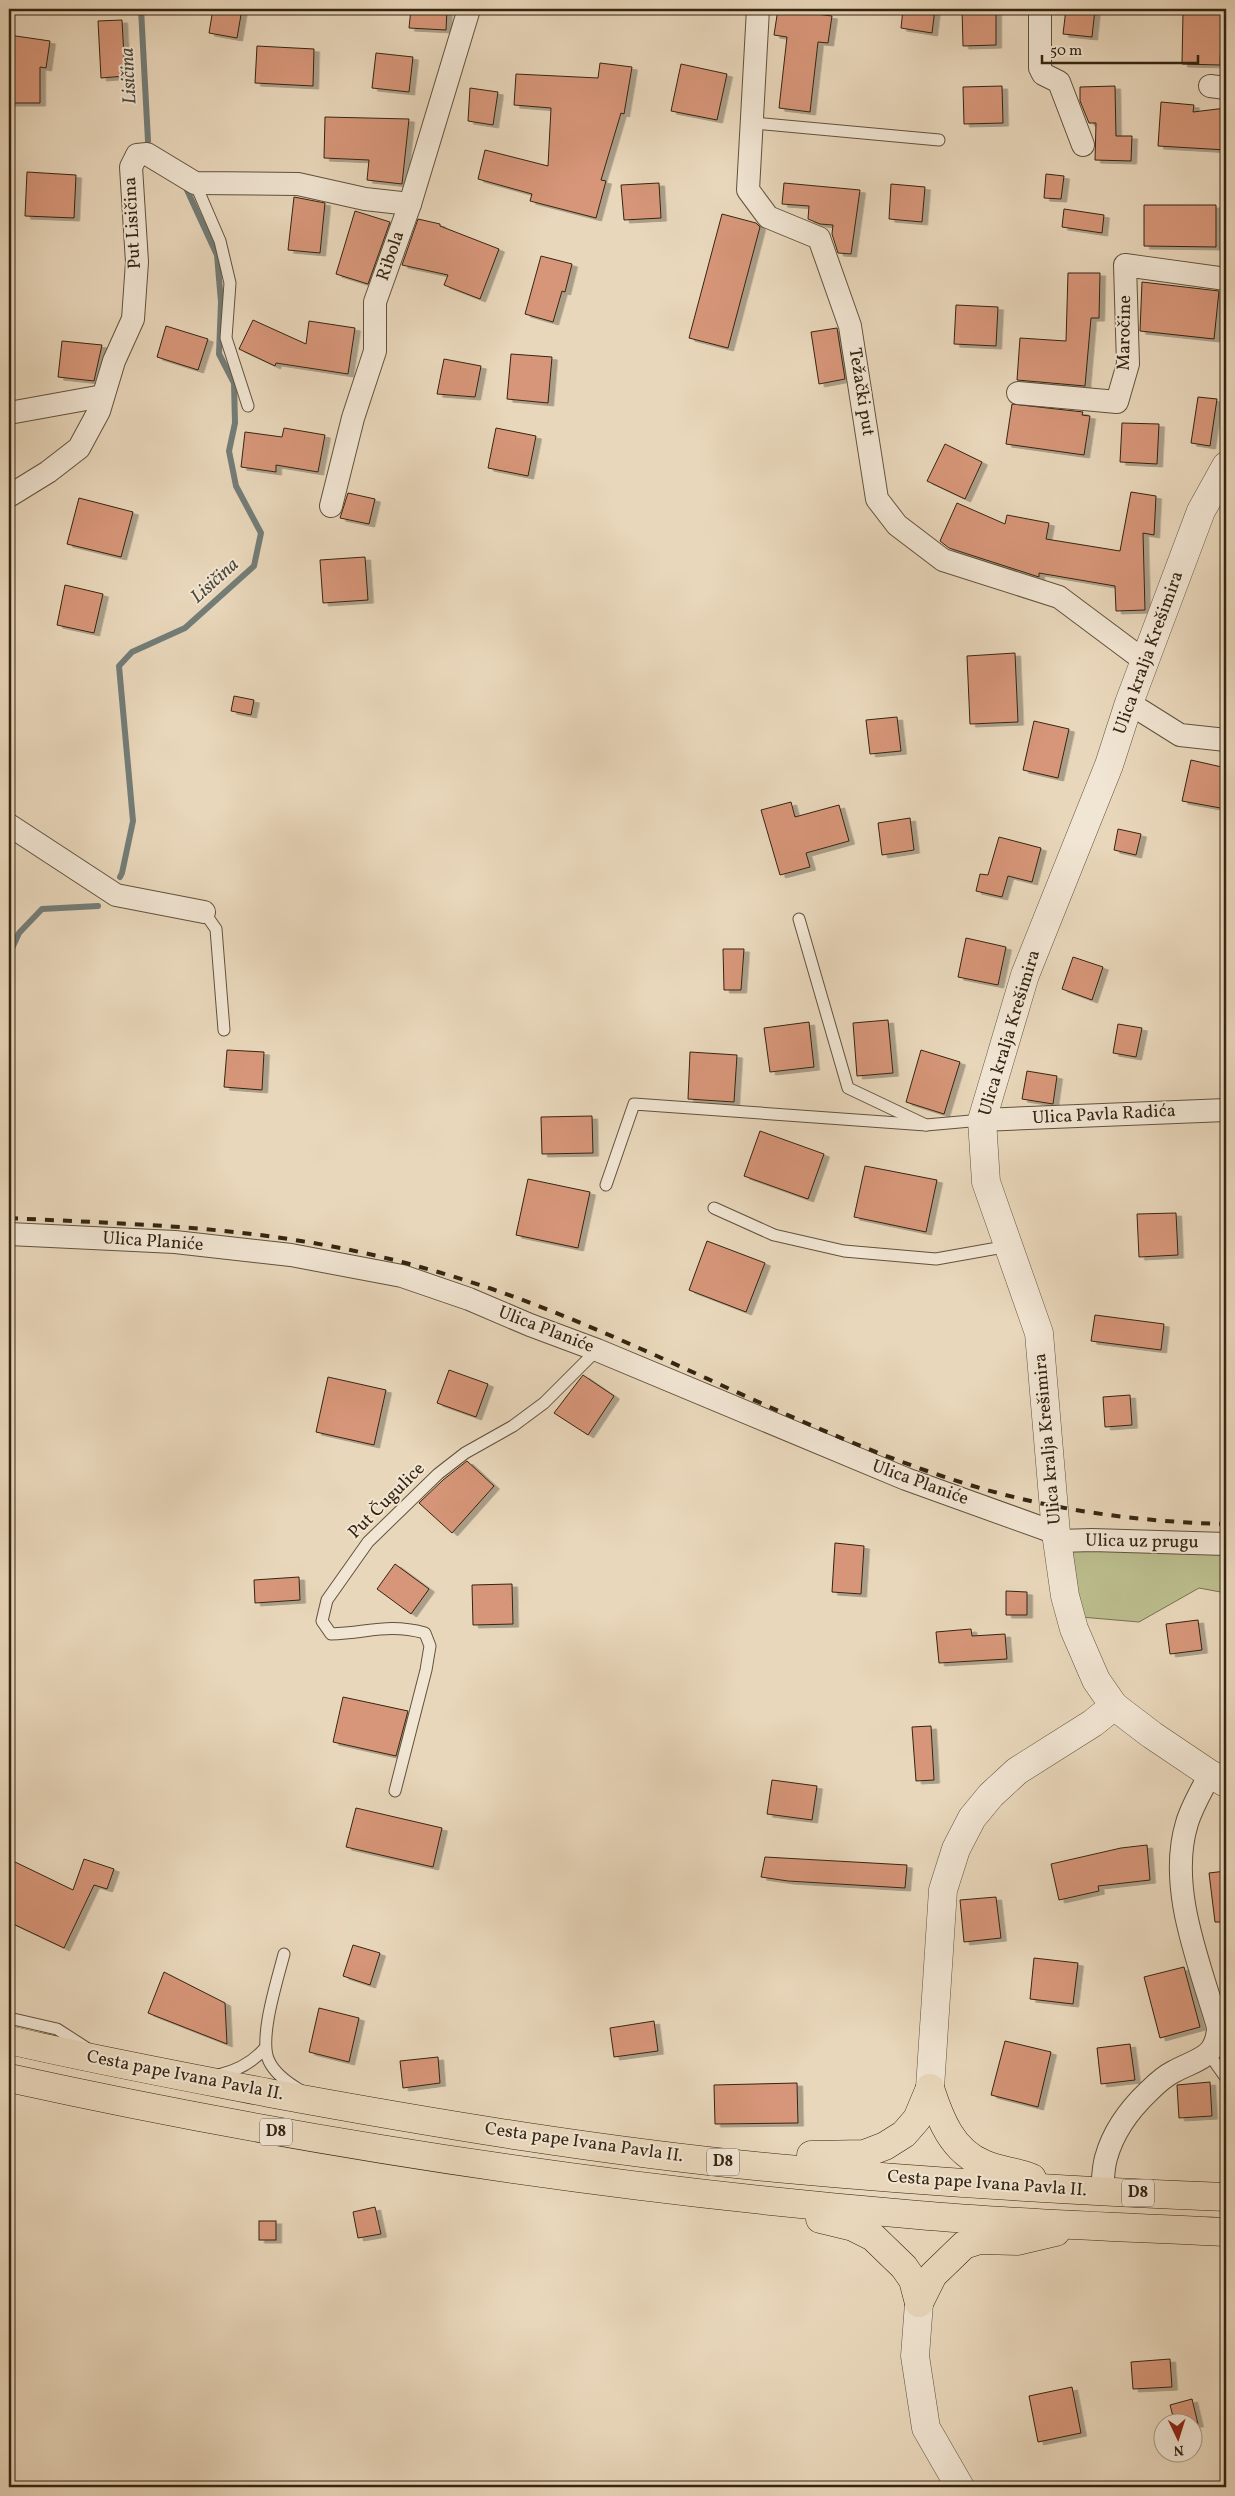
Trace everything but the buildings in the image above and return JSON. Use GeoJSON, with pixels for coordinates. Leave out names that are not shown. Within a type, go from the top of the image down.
{"type":"FeatureCollection","features":[{"type":"Feature","properties":{"kind":"main road","name":"Cesta pape Ivana Pavla II."},"geometry":{"type":"LineString","coordinates":[[9,2040],[103,2061],[325,2103],[547,2140],[773,2168],[1050,2190],[1226,2197]]}},
{"type":"Feature","properties":{"kind":"main road","name":"Cesta pape Ivana Pavla II."},"geometry":{"type":"LineString","coordinates":[[9,2078],[268,2131],[414,2156],[555,2176],[790,2204],[922,2216],[1226,2232]]}},
{"type":"Feature","properties":{"kind":"main road"},"geometry":{"type":"LineString","coordinates":[[773,2168],[792,2159],[812,2154],[864,2154],[885,2146],[904,2134],[917,2119],[930,2088]]}},
{"type":"Feature","properties":{"kind":"main road"},"geometry":{"type":"LineString","coordinates":[[930,2088],[940,2119],[950,2137],[967,2155],[984,2165],[1030,2177],[1050,2190]]}},
{"type":"Feature","properties":{"kind":"main road"},"geometry":{"type":"LineString","coordinates":[[790,2204],[808,2214],[853,2227],[873,2237],[904,2267],[913,2280],[919,2303]]}},
{"type":"Feature","properties":{"kind":"main road"},"geometry":{"type":"LineString","coordinates":[[919,2303],[933,2275],[964,2245],[980,2240],[1018,2241],[1048,2236],[1074,2225]]}},
{"type":"Feature","properties":{"kind":"street","name":"Ribola"},"geometry":{"type":"LineString","coordinates":[[332,506],[353,418],[375,351],[375,302],[410,204],[469,9]]}},
{"type":"Feature","properties":{"kind":"street","name":"Težački put"},"geometry":{"type":"LineString","coordinates":[[758,9],[748,190],[768,217],[819,238],[850,326],[877,499],[897,524],[943,560],[1059,597],[1146,662]]}},
{"type":"Feature","properties":{"kind":"street"},"geometry":{"type":"LineString","coordinates":[[1040,9],[1040,68],[1043,74],[1058,82],[1083,145]]}},
{"type":"Feature","properties":{"kind":"street","name":"Put Lisičina"},"geometry":{"type":"LineString","coordinates":[[9,496],[48,472],[79,448],[99,411],[114,361],[133,319],[137,262],[131,167],[138,155],[147,154],[194,183]]}},
{"type":"Feature","properties":{"kind":"street"},"geometry":{"type":"LineString","coordinates":[[194,183],[298,184],[365,199],[410,204]]}},
{"type":"Feature","properties":{"kind":"street","name":"Maročine"},"geometry":{"type":"LineString","coordinates":[[1018,393],[1117,402],[1128,364],[1125,265],[1226,279]]}},
{"type":"Feature","properties":{"kind":"street"},"geometry":{"type":"LineString","coordinates":[[9,414],[103,396]]}},
{"type":"Feature","properties":{"kind":"street","name":"Ulica kralja Krešimira"},"geometry":{"type":"LineString","coordinates":[[1209,2054],[1218,2037],[1218,2027],[1183,1909],[1181,1846],[1187,1821],[1218,1779],[1152,1736],[1114,1706],[1096,1680],[1074,1629],[1065,1596],[1058,1537],[1039,1333],[986,1182],[982,1120],[1025,975],[1109,765],[1129,703],[1146,662],[1201,511],[1226,466]]}},
{"type":"Feature","properties":{"kind":"street"},"geometry":{"type":"LineString","coordinates":[[1129,703],[1180,735],[1226,740]]}},
{"type":"Feature","properties":{"kind":"street"},"geometry":{"type":"LineString","coordinates":[[9,825],[116,895],[204,912]]}},
{"type":"Feature","properties":{"kind":"street","name":"Ulica Pavla Radića"},"geometry":{"type":"LineString","coordinates":[[982,1120],[1226,1110]]}},
{"type":"Feature","properties":{"kind":"street","name":"Ulica Planiće"},"geometry":{"type":"LineString","coordinates":[[9,1234],[175,1242],[290,1255],[402,1276],[469,1299],[700,1392],[823,1446],[1058,1537]]}},
{"type":"Feature","properties":{"kind":"street","name":"Ulica uz prugu"},"geometry":{"type":"LineString","coordinates":[[1058,1537],[1092,1540],[1226,1544]]}},
{"type":"Feature","properties":{"kind":"street"},"geometry":{"type":"LineString","coordinates":[[930,2088],[943,1890],[956,1850],[972,1818],[991,1795],[1017,1771],[1093,1723],[1114,1706]]}},
{"type":"Feature","properties":{"kind":"street"},"geometry":{"type":"LineString","coordinates":[[1102,2192],[1105,2158],[1115,2134],[1129,2113],[1150,2090],[1171,2073],[1209,2054]]}},
{"type":"Feature","properties":{"kind":"street"},"geometry":{"type":"LineString","coordinates":[[919,2303],[915,2356],[926,2428],[960,2487]]}},
{"type":"Feature","properties":{"kind":"lane"},"geometry":{"type":"LineString","coordinates":[[753,123],[939,140]]}},
{"type":"Feature","properties":{"kind":"lane"},"geometry":{"type":"LineString","coordinates":[[194,183],[220,241],[230,283],[226,338],[248,406]]}},
{"type":"Feature","properties":{"kind":"lane"},"geometry":{"type":"LineString","coordinates":[[204,912],[216,929],[224,1030]]}},
{"type":"Feature","properties":{"kind":"lane"},"geometry":{"type":"LineString","coordinates":[[798,919],[848,1088],[926,1125]]}},
{"type":"Feature","properties":{"kind":"lane"},"geometry":{"type":"LineString","coordinates":[[606,1185],[634,1104],[926,1125],[982,1120]]}},
{"type":"Feature","properties":{"kind":"lane"},"geometry":{"type":"LineString","coordinates":[[714,1208],[774,1235],[844,1251],[936,1259],[1009,1246]]}},
{"type":"Feature","properties":{"kind":"lane","name":"Put Čugulice"},"geometry":{"type":"LineString","coordinates":[[395,1791],[426,1670],[430,1646],[425,1633],[407,1629],[383,1628],[357,1634],[331,1634],[322,1621],[327,1600],[368,1542],[438,1474],[466,1453],[513,1426],[544,1403],[597,1350]]}},
{"type":"Feature","properties":{"kind":"lane"},"geometry":{"type":"LineString","coordinates":[[284,1954],[273,1992],[265,2048],[269,2061],[278,2073],[289,2083],[325,2103]]}},
{"type":"Feature","properties":{"kind":"lane"},"geometry":{"type":"LineString","coordinates":[[9,2018],[57,2029],[86,2046],[103,2061]]}},
{"type":"Feature","properties":{"kind":"lane"},"geometry":{"type":"LineString","coordinates":[[192,2078],[234,2071],[265,2048]]}},
{"type":"Feature","properties":{"kind":"lane"},"geometry":{"type":"LineString","coordinates":[[1209,2054],[1226,2078]]}},
{"type":"Feature","properties":{"kind":"green space"},"geometry":{"type":"Polygon","coordinates":[[[1075,1549],[1226,1551],[1226,1593],[1199,1588],[1139,1622],[1081,1617],[1072,1553],[1075,1549]]]}},
{"type":"Feature","properties":{"kind":"waterway","name":"Lisičina"},"geometry":{"type":"LineString","coordinates":[[141,9],[148,141]]}},
{"type":"Feature","properties":{"kind":"waterway","name":"Lisičina"},"geometry":{"type":"LineString","coordinates":[[120,877],[133,821],[119,666],[132,652],[185,628],[254,566],[261,533],[236,486],[229,451],[235,423],[234,383],[219,354],[221,302],[217,255],[187,190]]}},
{"type":"Feature","properties":{"kind":"waterway"},"geometry":{"type":"LineString","coordinates":[[9,955],[19,933],[42,909],[98,906]]}},
{"type":"Feature","properties":{"kind":"railway"},"geometry":{"type":"LineString","coordinates":[[9,1218],[155,1225],[228,1231],[325,1245],[421,1267],[469,1281],[554,1312],[800,1420],[924,1470],[1016,1498],[1076,1510],[1165,1521],[1226,1524]]}}]}
